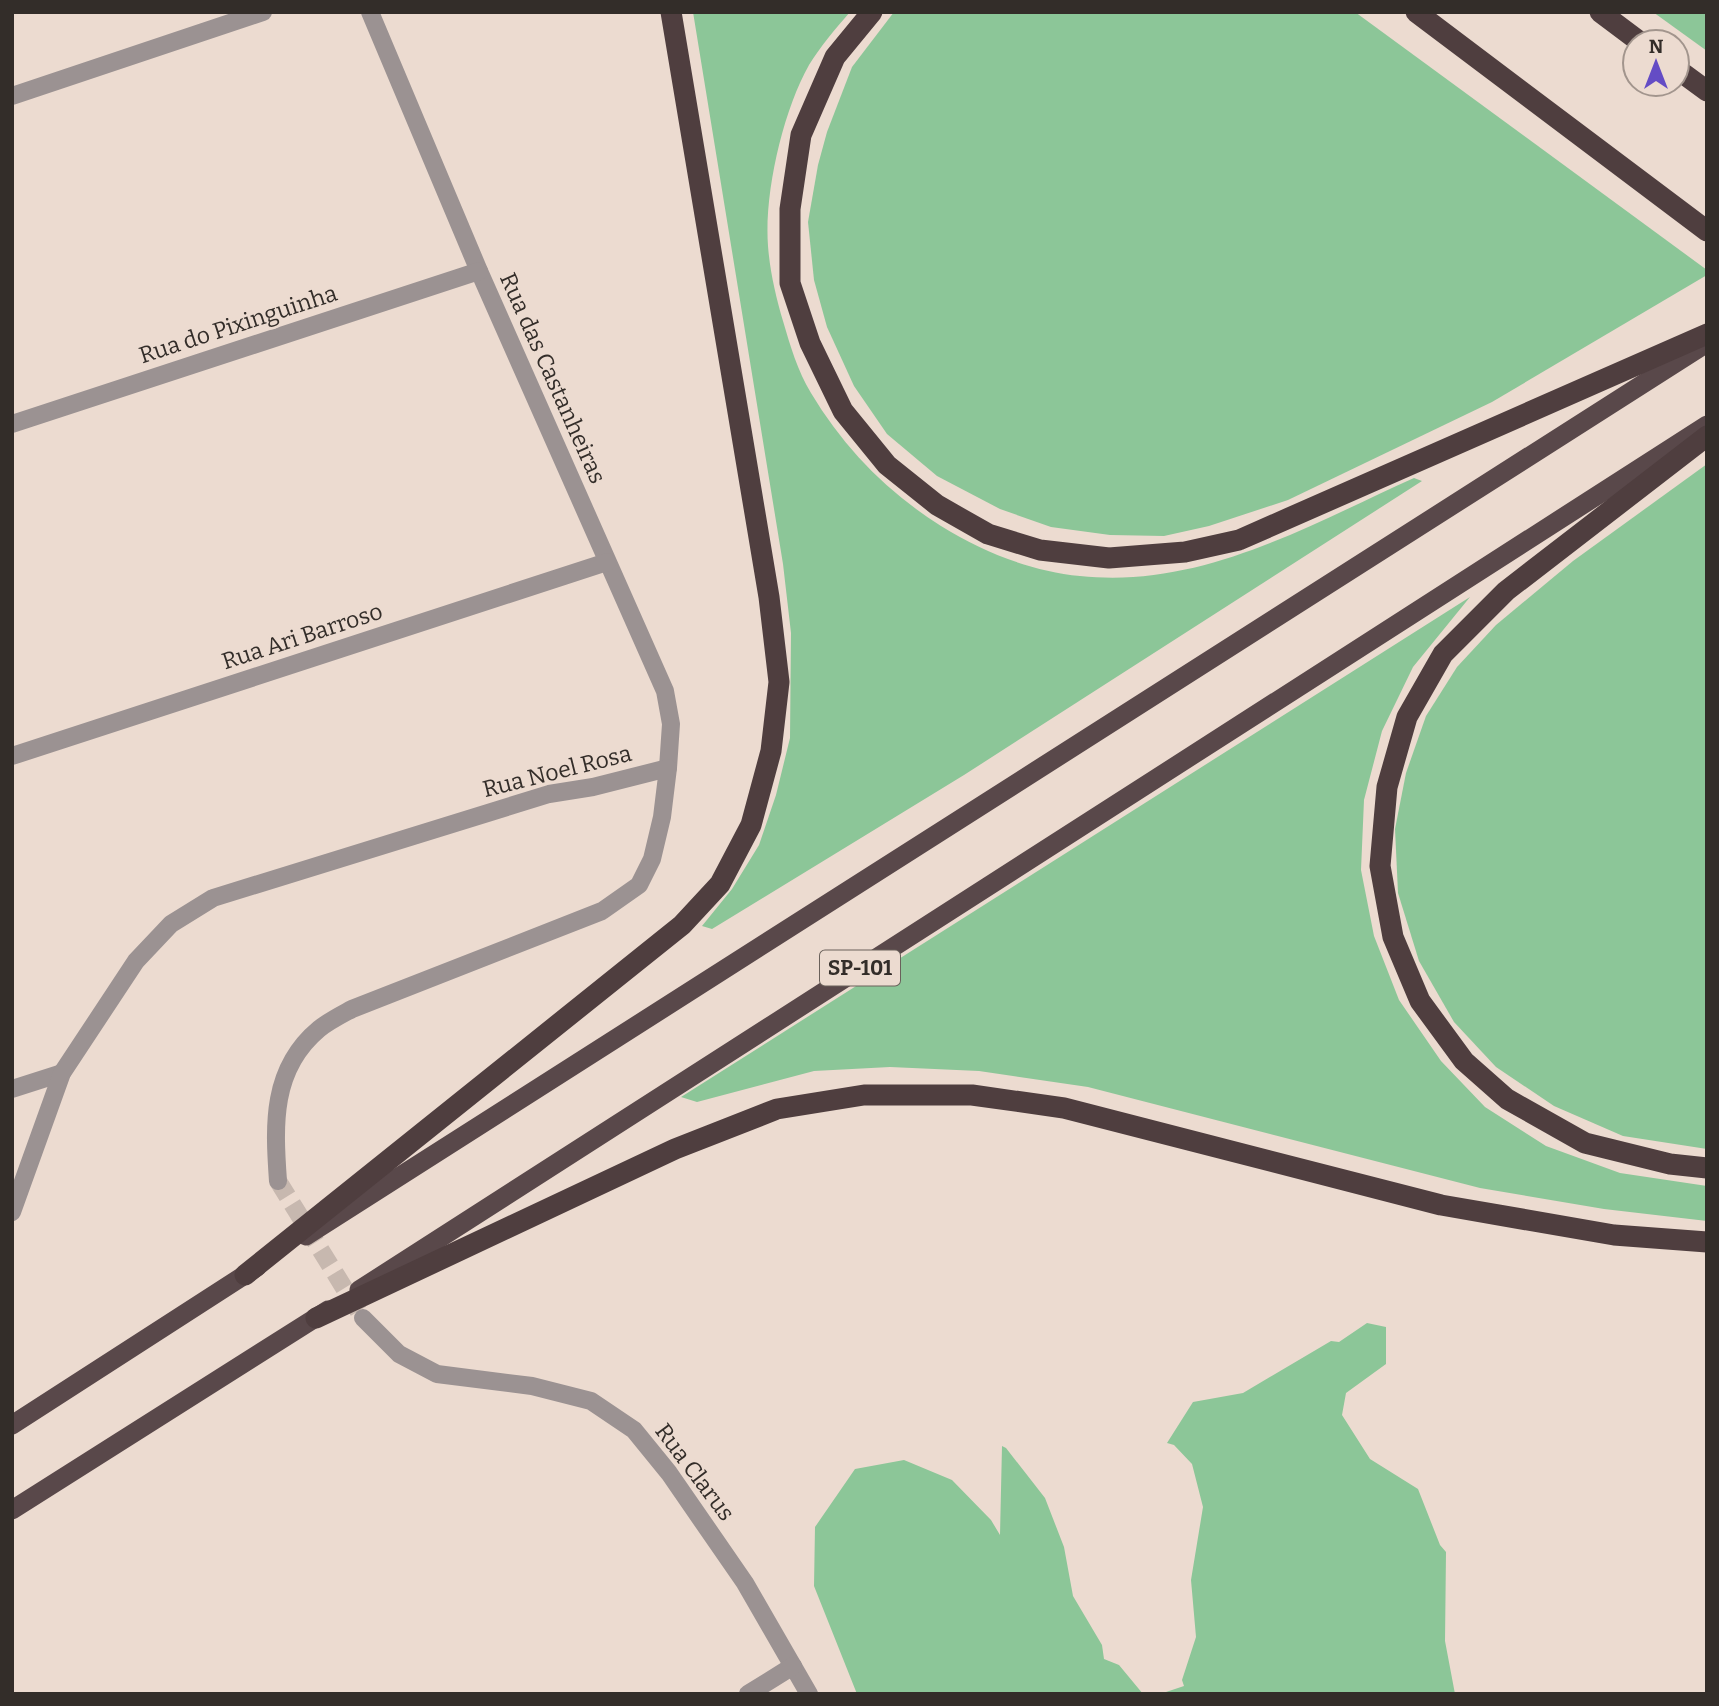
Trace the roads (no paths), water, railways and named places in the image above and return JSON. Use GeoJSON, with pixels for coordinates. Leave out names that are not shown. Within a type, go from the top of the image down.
{"type":"FeatureCollection","features":[{"type":"Feature","properties":{"kind":"highway"},"geometry":{"type":"LineString","coordinates":[[245,1275],[682,925],[720,884],[751,825],[771,751],[779,682],[769,597],[671,12]]}},
{"type":"Feature","properties":{"kind":"highway"},"geometry":{"type":"LineString","coordinates":[[872,12],[835,57],[801,135],[790,209],[790,283],[810,343],[844,411],[887,465],[937,505],[988,534],[1040,550],[1109,558],[1185,552],[1239,540],[1707,334]]}},
{"type":"Feature","properties":{"kind":"highway"},"geometry":{"type":"LineString","coordinates":[[1416,12],[1707,231]]}},
{"type":"Feature","properties":{"kind":"highway"},"geometry":{"type":"LineString","coordinates":[[1600,12],[1621,28]]}},
{"type":"Feature","properties":{"kind":"highway"},"geometry":{"type":"LineString","coordinates":[[1691,79],[1707,91]]}},
{"type":"Feature","properties":{"kind":"highway"},"geometry":{"type":"LineString","coordinates":[[12,1425],[1707,343]]}},
{"type":"Feature","properties":{"kind":"highway","name":"SP-101"},"geometry":{"type":"LineString","coordinates":[[12,1510],[316,1318],[1707,425]]}},
{"type":"Feature","properties":{"kind":"highway"},"geometry":{"type":"LineString","coordinates":[[1707,436],[1506,591],[1443,654],[1407,717],[1387,787],[1380,866],[1393,937],[1420,1001],[1464,1061],[1507,1099],[1585,1143],[1671,1164],[1707,1168]]}},
{"type":"Feature","properties":{"kind":"highway"},"geometry":{"type":"LineString","coordinates":[[316,1318],[675,1149],[777,1109],[864,1095],[972,1095],[1063,1108],[1441,1205],[1614,1236],[1707,1242]]}},
{"type":"Feature","properties":{"kind":"street"},"geometry":{"type":"LineString","coordinates":[[12,96],[263,12]]}},
{"type":"Feature","properties":{"kind":"street","name":"Rua das Castanheiras"},"geometry":{"type":"LineString","coordinates":[[370,12],[479,271],[665,691],[671,724],[668,768]]}},
{"type":"Feature","properties":{"kind":"street","name":"Rua do Pixinguinha"},"geometry":{"type":"LineString","coordinates":[[12,424],[479,271]]}},
{"type":"Feature","properties":{"kind":"street","name":"Rua Ari Barroso"},"geometry":{"type":"LineString","coordinates":[[12,756],[607,562]]}},
{"type":"Feature","properties":{"kind":"street","name":"Rua Noel Rosa"},"geometry":{"type":"LineString","coordinates":[[12,1212],[62,1073],[136,961],[171,924],[213,898],[549,794],[593,787],[668,768],[662,817],[654,849],[639,885],[602,911],[352,1009],[320,1029],[305,1044],[283,1082],[275,1126],[278,1181]]}},
{"type":"Feature","properties":{"kind":"street"},"geometry":{"type":"LineString","coordinates":[[12,1089],[62,1073]]}},
{"type":"Feature","properties":{"kind":"street","name":"Rua Clarus"},"geometry":{"type":"LineString","coordinates":[[363,1318],[399,1354],[437,1374],[532,1386],[592,1401],[634,1430],[668,1472],[745,1583],[810,1694]]}},
{"type":"Feature","properties":{"kind":"street"},"geometry":{"type":"LineString","coordinates":[[748,1694],[793,1666]]}},
{"type":"Feature","properties":{"kind":"tunnel"},"geometry":{"type":"LineString","coordinates":[[278,1181],[359,1312]]}}]}
